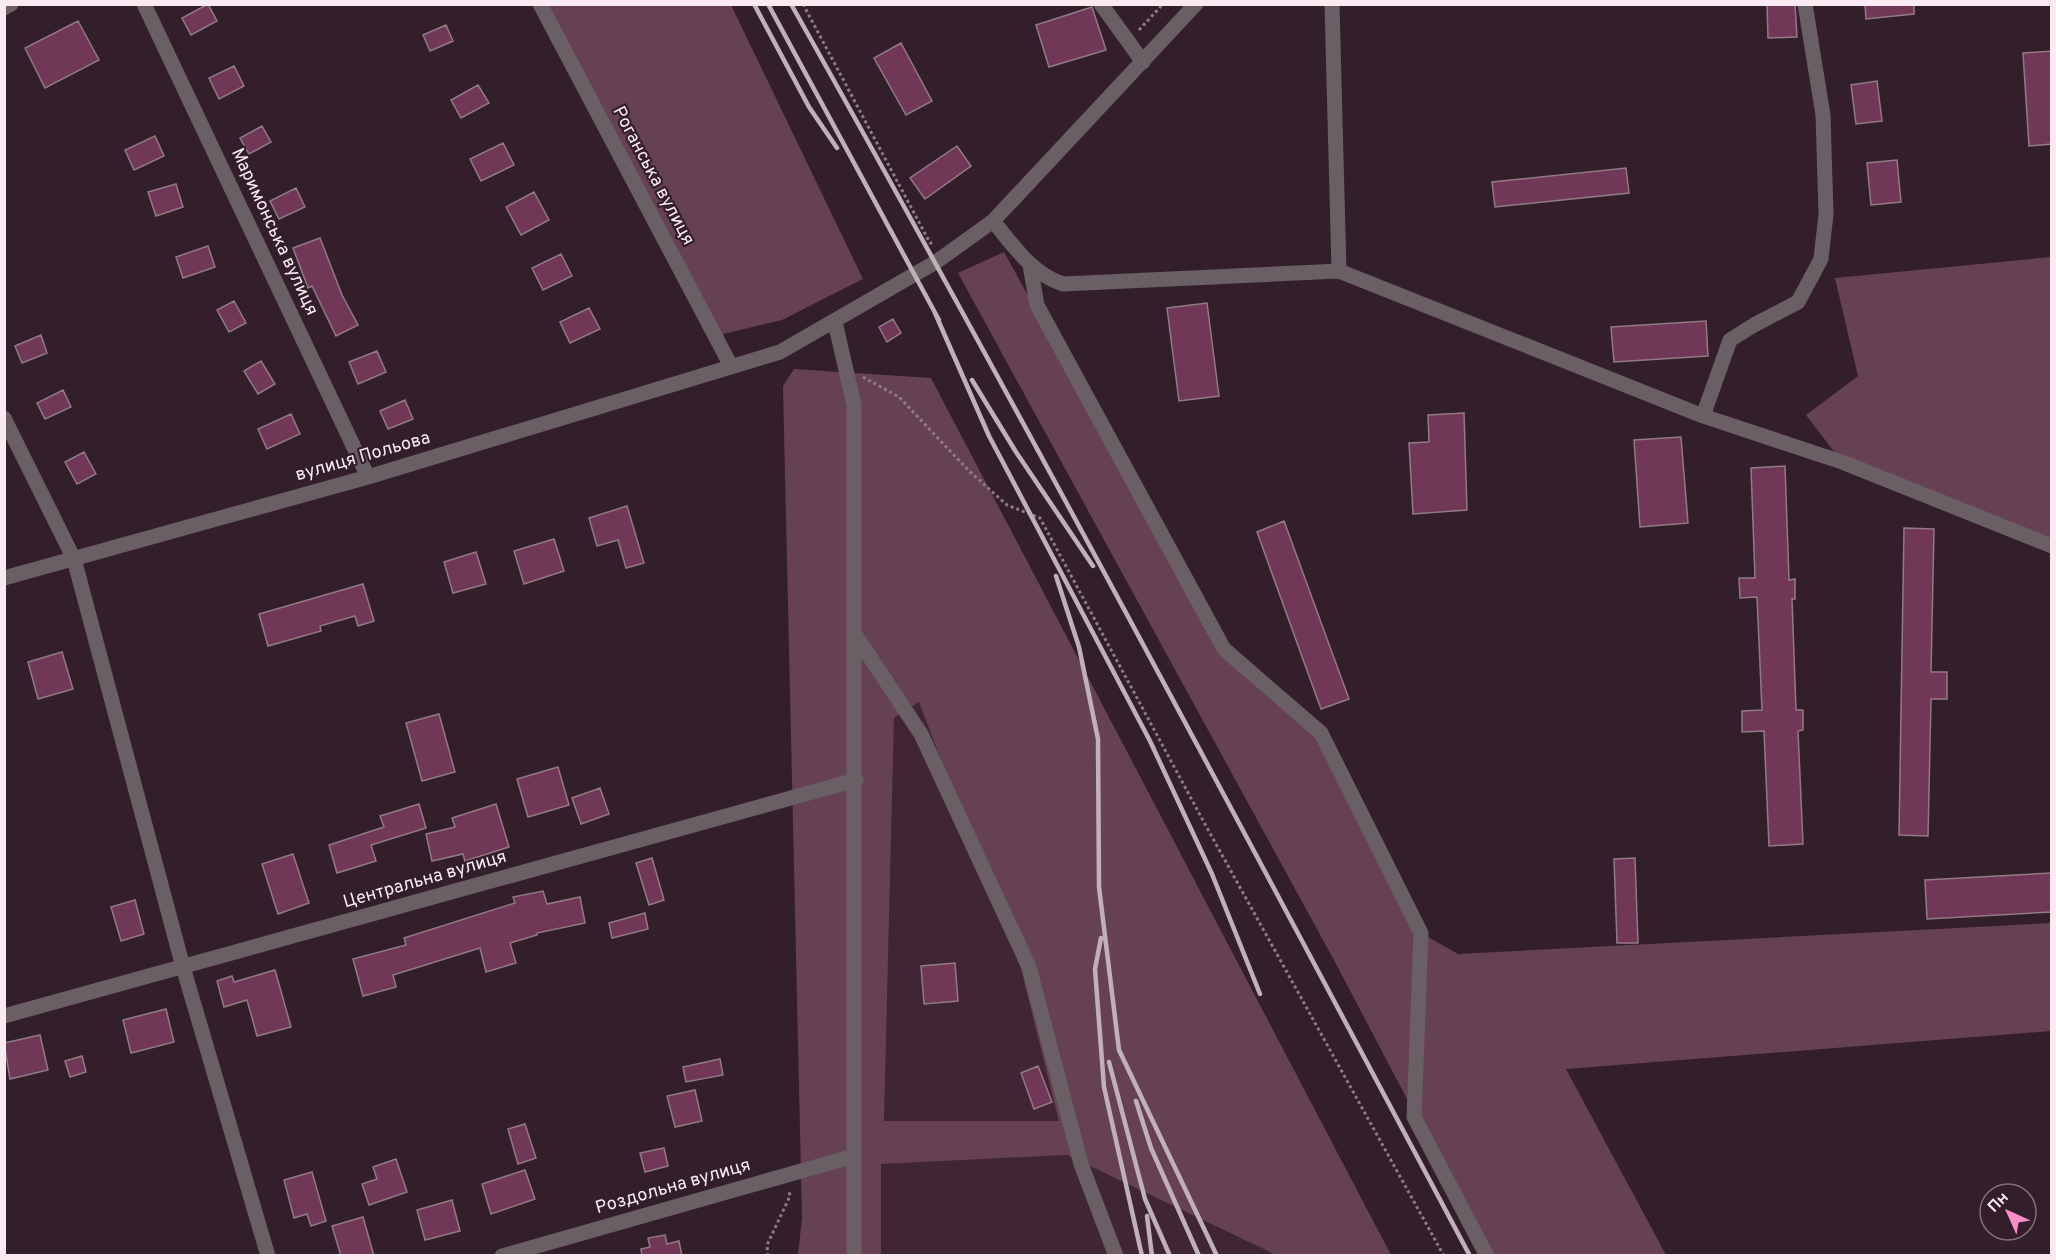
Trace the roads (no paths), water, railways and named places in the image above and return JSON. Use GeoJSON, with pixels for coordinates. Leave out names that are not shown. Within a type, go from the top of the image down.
{"type":"FeatureCollection","features":[{"type":"Feature","properties":{"kind":"street"},"geometry":{"type":"LineString","coordinates":[[4,8],[11,4]]}},
{"type":"Feature","properties":{"kind":"street","name":"Маримонська вулиця"},"geometry":{"type":"LineString","coordinates":[[144,4],[368,477]]}},
{"type":"Feature","properties":{"kind":"street","name":"Роганська вулиця"},"geometry":{"type":"LineString","coordinates":[[540,4],[731,366]]}},
{"type":"Feature","properties":{"kind":"street"},"geometry":{"type":"LineString","coordinates":[[1101,4],[1143,62]]}},
{"type":"Feature","properties":{"kind":"street","name":"вулиця Польова"},"geometry":{"type":"LineString","coordinates":[[4,578],[368,477],[780,352],[836,322],[936,262],[993,221],[1196,4]]}},
{"type":"Feature","properties":{"kind":"street"},"geometry":{"type":"LineString","coordinates":[[1332,4],[1339,271]]}},
{"type":"Feature","properties":{"kind":"street"},"geometry":{"type":"LineString","coordinates":[[1703,416],[1730,340],[1798,302],[1821,260],[1826,214],[1822,115],[1805,4]]}},
{"type":"Feature","properties":{"kind":"street"},"geometry":{"type":"LineString","coordinates":[[993,221],[1030,265],[1051,280],[1063,284],[1339,271],[1703,416],[1842,462],[2052,546]]}},
{"type":"Feature","properties":{"kind":"street"},"geometry":{"type":"LineString","coordinates":[[1030,265],[1037,305],[1224,649],[1321,733],[1421,933],[1414,1118],[1487,1256]]}},
{"type":"Feature","properties":{"kind":"street"},"geometry":{"type":"LineString","coordinates":[[836,322],[854,405],[853,523],[856,636],[854,1256]]}},
{"type":"Feature","properties":{"kind":"street"},"geometry":{"type":"LineString","coordinates":[[4,418],[74,559],[183,967],[268,1256]]}},
{"type":"Feature","properties":{"kind":"street"},"geometry":{"type":"LineString","coordinates":[[856,636],[921,734],[1029,967],[1081,1164],[1116,1256]]}},
{"type":"Feature","properties":{"kind":"street","name":"Центральна вулиця"},"geometry":{"type":"LineString","coordinates":[[4,1016],[856,780]]}},
{"type":"Feature","properties":{"kind":"street","name":"Роздольна вулиця"},"geometry":{"type":"LineString","coordinates":[[502,1256],[854,1156]]}},
{"type":"Feature","properties":{"kind":"railway"},"geometry":{"type":"LineString","coordinates":[[754,4],[809,107],[837,148]]}},
{"type":"Feature","properties":{"kind":"railway"},"geometry":{"type":"LineString","coordinates":[[768,4],[939,320]]}},
{"type":"Feature","properties":{"kind":"railway"},"geometry":{"type":"LineString","coordinates":[[791,4],[878,159],[1219,785],[1470,1256]]}},
{"type":"Feature","properties":{"kind":"railway"},"geometry":{"type":"LineString","coordinates":[[935,313],[989,436],[1150,741],[1212,874],[1260,994]]}},
{"type":"Feature","properties":{"kind":"railway"},"geometry":{"type":"LineString","coordinates":[[972,380],[1016,452],[1093,566]]}},
{"type":"Feature","properties":{"kind":"railway"},"geometry":{"type":"LineString","coordinates":[[1056,576],[1079,647],[1098,739],[1099,887],[1119,1050],[1217,1256]]}},
{"type":"Feature","properties":{"kind":"railway"},"geometry":{"type":"LineString","coordinates":[[1101,938],[1095,969],[1104,1087],[1142,1256]]}},
{"type":"Feature","properties":{"kind":"railway"},"geometry":{"type":"LineString","coordinates":[[1109,1062],[1145,1199],[1170,1256]]}},
{"type":"Feature","properties":{"kind":"railway"},"geometry":{"type":"LineString","coordinates":[[1136,1101],[1151,1148],[1199,1256]]}},
{"type":"Feature","properties":{"kind":"railway"},"geometry":{"type":"LineString","coordinates":[[1147,1216],[1152,1256]]}}]}
